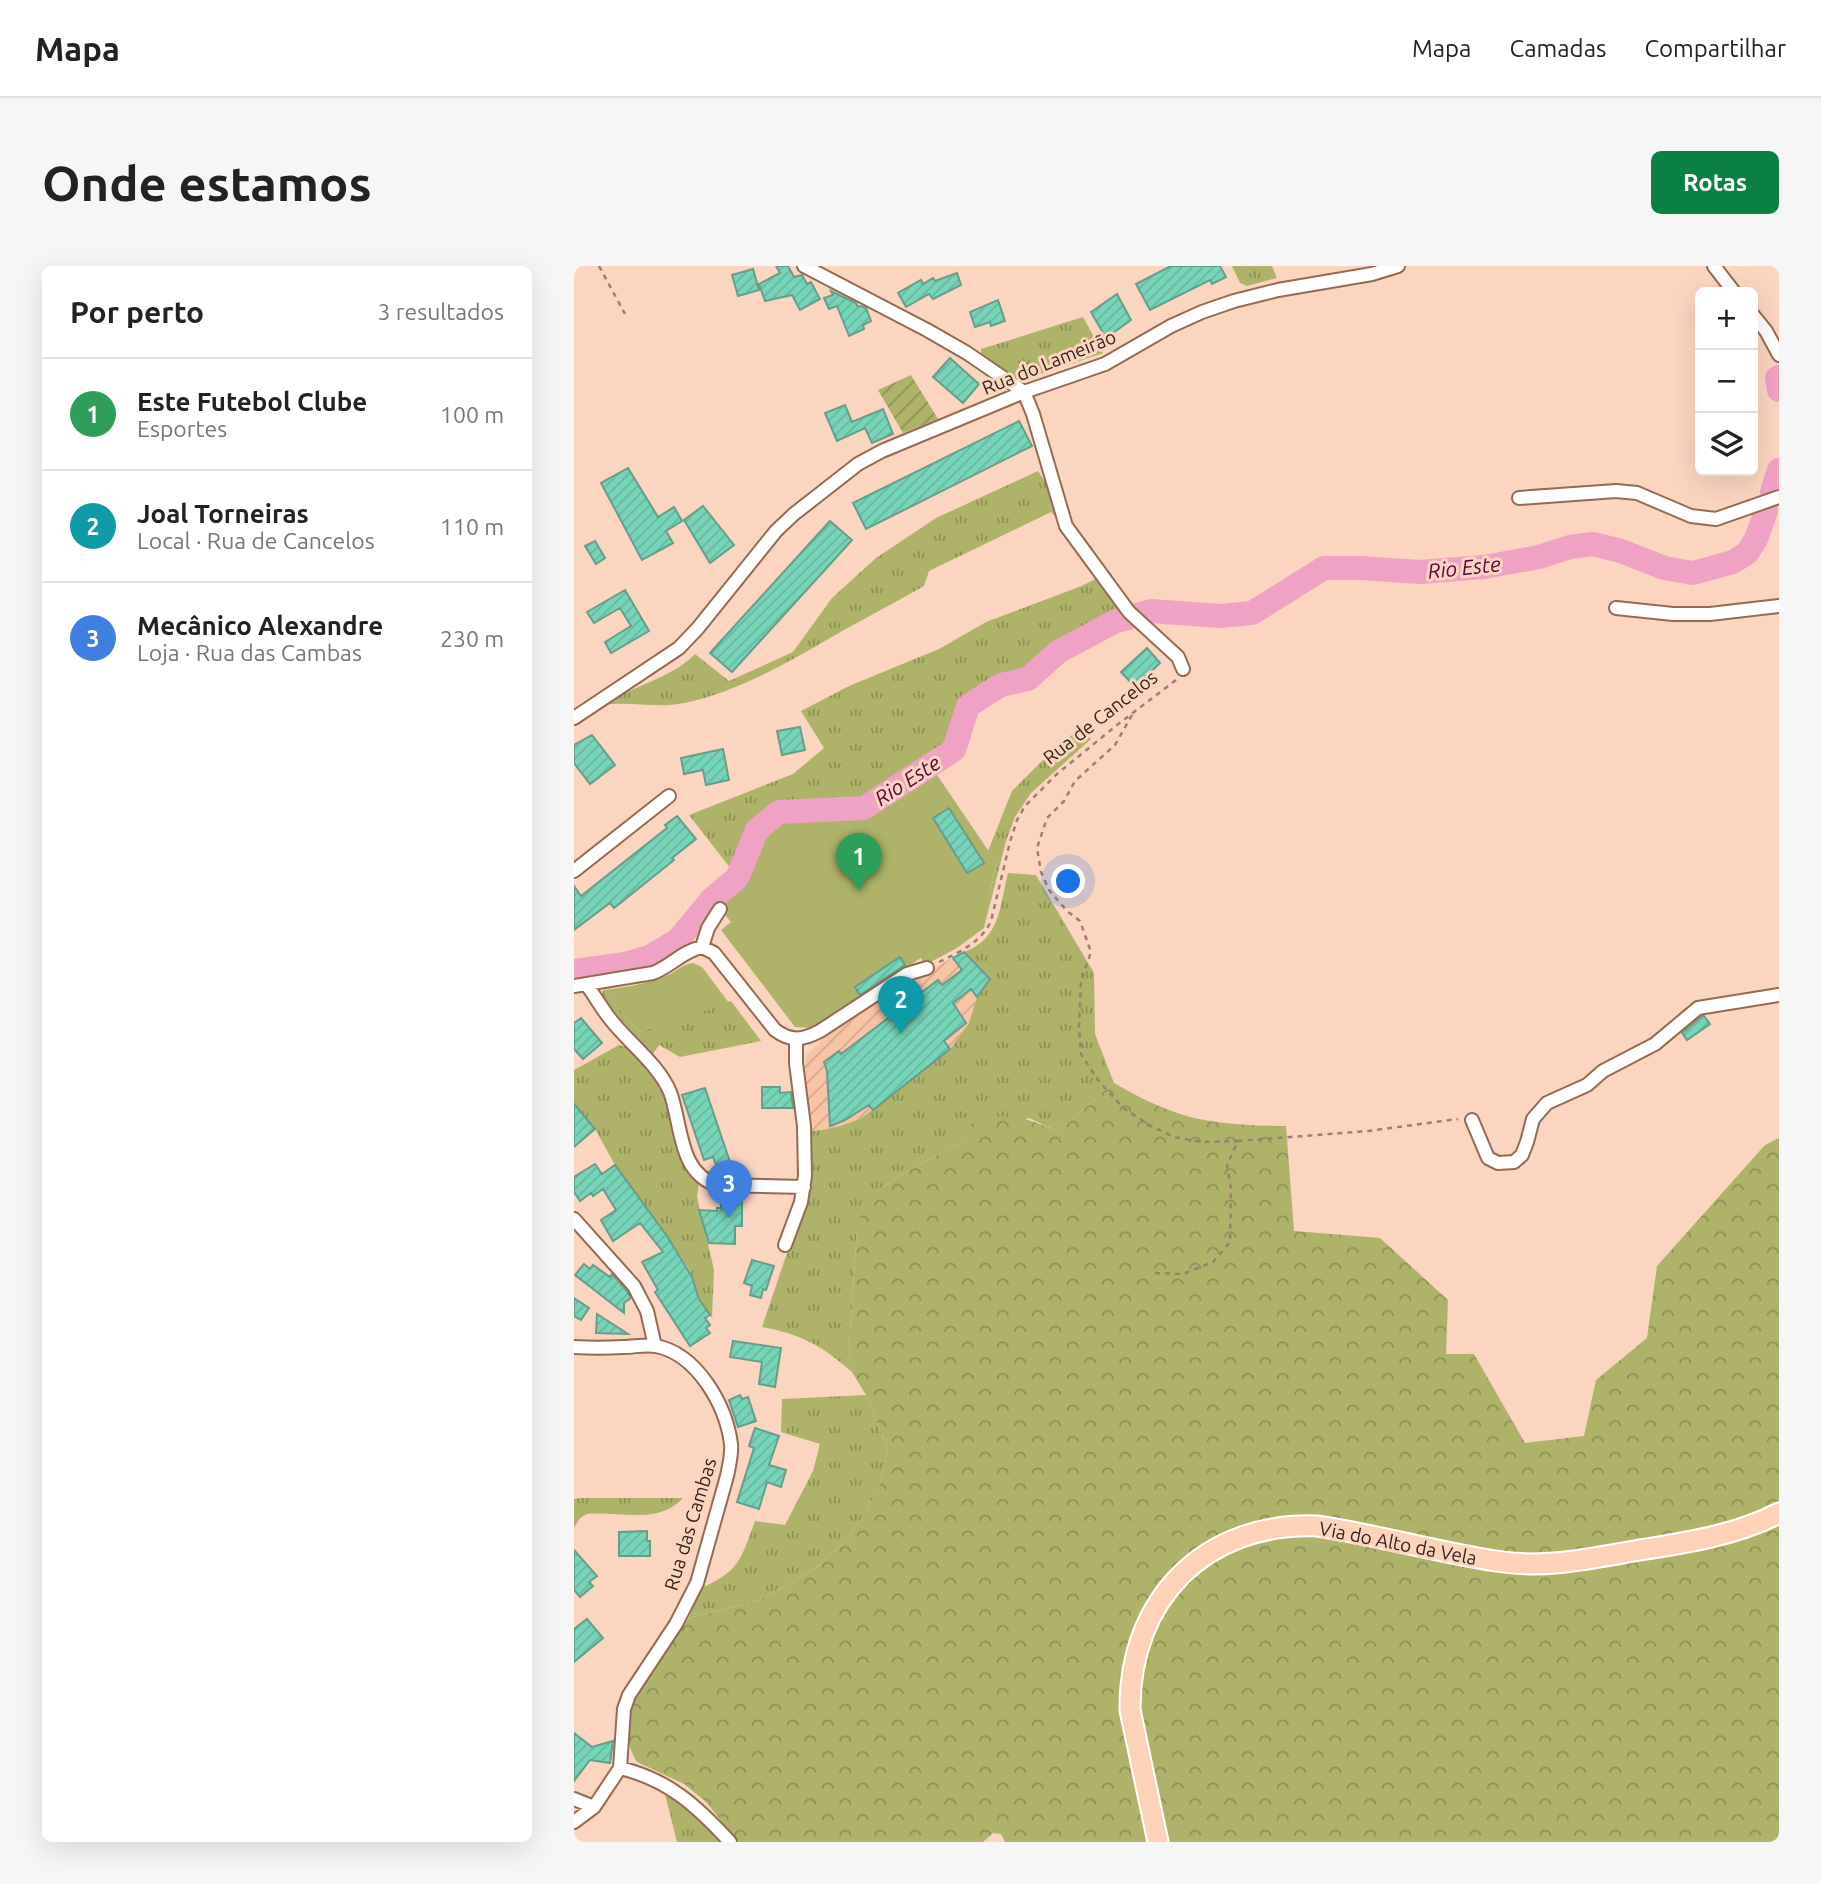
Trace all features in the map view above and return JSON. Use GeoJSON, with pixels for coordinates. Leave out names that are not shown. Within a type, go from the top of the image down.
{"type":"FeatureCollection","features":[{"type":"Feature","properties":{"kind":"main road","name":"Via do Alto da Vela"},"geometry":{"type":"LineString","coordinates":[[1158,1842],[1130,1710],[1136,1649],[1150,1617],[1166,1592],[1184,1572],[1228,1542],[1265,1530],[1317,1527],[1497,1562],[1543,1564],[1586,1561],[1675,1544],[1745,1527],[1779,1513]]}},
{"type":"Feature","properties":{"kind":"street"},"geometry":{"type":"LineString","coordinates":[[804,266],[927,330],[967,353],[1024,392]]}},
{"type":"Feature","properties":{"kind":"street","name":"Rua do Lameirão"},"geometry":{"type":"LineString","coordinates":[[574,718],[679,648],[776,531],[814,497],[858,464],[906,440],[1024,392],[1105,364],[1171,326],[1234,301],[1297,286],[1372,274],[1398,266]]}},
{"type":"Feature","properties":{"kind":"street"},"geometry":{"type":"LineString","coordinates":[[1714,266],[1730,287]]}},
{"type":"Feature","properties":{"kind":"street"},"geometry":{"type":"LineString","coordinates":[[1758,321],[1779,355]]}},
{"type":"Feature","properties":{"kind":"street","name":"Rua de Cancelos"},"geometry":{"type":"LineString","coordinates":[[1024,392],[1066,526],[1129,612],[1178,657],[1183,669]]}},
{"type":"Feature","properties":{"kind":"street"},"geometry":{"type":"LineString","coordinates":[[1519,498],[1616,491],[1637,493],[1691,516],[1716,519],[1779,497]]}},
{"type":"Feature","properties":{"kind":"street"},"geometry":{"type":"LineString","coordinates":[[1616,608],[1673,614],[1710,614],[1779,606]]}},
{"type":"Feature","properties":{"kind":"street"},"geometry":{"type":"LineString","coordinates":[[574,871],[669,796]]}},
{"type":"Feature","properties":{"kind":"street"},"geometry":{"type":"LineString","coordinates":[[702,947],[708,928],[720,909]]}},
{"type":"Feature","properties":{"kind":"street"},"geometry":{"type":"LineString","coordinates":[[580,985],[653,973],[687,952],[702,947],[715,953],[775,1030],[796,1040],[820,1031],[907,974],[927,968]]}},
{"type":"Feature","properties":{"kind":"street"},"geometry":{"type":"LineString","coordinates":[[580,985],[662,1078],[673,1103],[678,1131],[699,1175],[707,1182],[717,1185],[804,1187]]}},
{"type":"Feature","properties":{"kind":"street"},"geometry":{"type":"LineString","coordinates":[[1472,1120],[1488,1158],[1498,1163],[1514,1162],[1522,1155],[1532,1119],[1548,1103],[1587,1085],[1604,1071],[1655,1044],[1698,1009],[1779,995]]}},
{"type":"Feature","properties":{"kind":"street"},"geometry":{"type":"LineString","coordinates":[[785,1245],[804,1187],[804,1126],[796,1063],[796,1040]]}},
{"type":"Feature","properties":{"kind":"street"},"geometry":{"type":"LineString","coordinates":[[574,1219],[634,1286],[647,1311],[655,1346]]}},
{"type":"Feature","properties":{"kind":"street","name":"Rua das Cambas"},"geometry":{"type":"LineString","coordinates":[[574,1347],[655,1346],[679,1355],[700,1373],[719,1409],[731,1444],[731,1459],[696,1583],[677,1624],[629,1695],[624,1709],[621,1768]]}},
{"type":"Feature","properties":{"kind":"street"},"geometry":{"type":"LineString","coordinates":[[574,1822],[594,1807],[621,1768],[638,1772],[673,1788],[709,1819],[730,1842]]}},
{"type":"Feature","properties":{"kind":"street"},"geometry":{"type":"LineString","coordinates":[[574,1799],[594,1807]]}},
{"type":"Feature","properties":{"kind":"path"},"geometry":{"type":"LineString","coordinates":[[599,266],[625,314]]}},
{"type":"Feature","properties":{"kind":"path","name":"Rua de Cancelos"},"geometry":{"type":"LineString","coordinates":[[927,968],[978,940],[987,930],[1010,842],[1025,806],[1045,785],[1173,683],[1183,669]]}},
{"type":"Feature","properties":{"kind":"path"},"geometry":{"type":"LineString","coordinates":[[1132,715],[1115,745],[1076,781],[1064,801],[1047,818],[1037,848],[1041,872],[1049,890],[1061,906],[1080,921],[1091,952],[1081,981],[1079,1026],[1082,1054],[1098,1080],[1122,1108],[1151,1126],[1174,1137],[1201,1142],[1368,1131],[1452,1118],[1472,1120]]}},
{"type":"Feature","properties":{"kind":"path"},"geometry":{"type":"LineString","coordinates":[[1155,1273],[1183,1273],[1213,1262],[1230,1242],[1231,1189],[1227,1165],[1238,1141]]}},
{"type":"Feature","properties":{"kind":"shaded area"},"geometry":{"type":"Polygon","coordinates":[[[964,952],[990,979],[977,997],[969,1023],[950,1049],[863,1117],[829,1130],[810,1131],[803,1078],[806,1055],[819,1044],[822,1037],[903,983],[964,952]]]}},
{"type":"Feature","properties":{"kind":"green space"},"geometry":{"type":"Polygon","coordinates":[[[1232,266],[1272,266],[1277,278],[1247,286],[1240,283],[1232,266]]]}},
{"type":"Feature","properties":{"kind":"green space"},"geometry":{"type":"Polygon","coordinates":[[[1083,317],[1103,353],[1044,373],[1016,378],[981,353],[981,349],[1083,317]]]}},
{"type":"Feature","properties":{"kind":"green space"},"geometry":{"type":"Polygon","coordinates":[[[911,375],[938,419],[903,433],[878,390],[911,375]]]}},
{"type":"Feature","properties":{"kind":"green space"},"geometry":{"type":"Polygon","coordinates":[[[1038,471],[1047,485],[1059,520],[1051,512],[929,571],[924,586],[786,663],[726,691],[674,705],[604,705],[674,670],[695,654],[729,681],[793,652],[832,598],[876,558],[936,518],[1038,471]]]}},
{"type":"Feature","properties":{"kind":"green space"},"geometry":{"type":"Polygon","coordinates":[[[1096,573],[1125,611],[1061,644],[1025,674],[1002,680],[966,702],[949,747],[862,804],[780,807],[753,827],[735,874],[689,815],[793,774],[824,748],[801,711],[849,686],[939,649],[986,622],[1094,580],[1096,573]]]}},
{"type":"Feature","properties":{"kind":"green space"},"geometry":{"type":"Polygon","coordinates":[[[1081,727],[1091,739],[1031,793],[1015,817],[1006,841],[984,928],[996,862],[988,851],[1012,791],[1081,727]]]}},
{"type":"Feature","properties":{"kind":"green space"},"geometry":{"type":"Polygon","coordinates":[[[933,769],[996,862],[984,928],[957,948],[925,965],[921,958],[814,1028],[795,1027],[721,930],[731,922],[715,903],[740,880],[762,833],[784,817],[867,812],[933,769]]]}},
{"type":"Feature","properties":{"kind":"green space"},"geometry":{"type":"Polygon","coordinates":[[[1008,873],[1036,875],[1094,973],[1095,1034],[1114,1083],[1057,1131],[1029,1118],[963,1141],[878,1190],[857,1231],[849,1348],[852,1372],[811,1342],[762,1327],[811,1185],[810,1131],[837,1127],[863,1117],[950,1049],[969,1023],[977,997],[990,979],[964,952],[985,939],[992,930],[1000,910],[1008,873]]]}},
{"type":"Feature","properties":{"kind":"green space"},"geometry":{"type":"Polygon","coordinates":[[[693,963],[702,967],[729,1003],[639,1032],[603,990],[649,982],[693,963]]]}},
{"type":"Feature","properties":{"kind":"green space"},"geometry":{"type":"Polygon","coordinates":[[[603,990],[639,1032],[731,1001],[761,1041],[680,1057],[659,1045],[653,1054],[608,1004],[602,996],[603,990]]]}},
{"type":"Feature","properties":{"kind":"green space"},"geometry":{"type":"Polygon","coordinates":[[[619,1045],[626,1047],[657,1077],[685,1165],[699,1182],[697,1197],[714,1270],[712,1318],[700,1299],[690,1271],[615,1165],[595,1129],[574,1104],[574,1070],[619,1045]]]}},
{"type":"Feature","properties":{"kind":"green space"},"geometry":{"type":"Polygon","coordinates":[[[1114,1083],[1158,1106],[1197,1118],[1237,1124],[1286,1126],[1294,1231],[1380,1238],[1448,1300],[1446,1354],[1474,1354],[1525,1443],[1584,1436],[1596,1380],[1647,1338],[1657,1266],[1765,1145],[1779,1138],[1779,1842],[1005,1842],[1001,1834],[993,1833],[983,1842],[739,1842],[705,1801],[684,1784],[637,1762],[629,1743],[628,1724],[632,1704],[652,1667],[689,1618],[760,1600],[816,1568],[848,1539],[878,1491],[888,1450],[866,1395],[852,1372],[849,1348],[857,1231],[863,1209],[878,1190],[963,1141],[969,1125],[993,1118],[1014,1117],[1057,1131],[1114,1083]]]}},
{"type":"Feature","properties":{"kind":"green space"},"geometry":{"type":"Polygon","coordinates":[[[866,1395],[888,1450],[878,1491],[848,1539],[816,1568],[760,1600],[689,1618],[701,1588],[724,1576],[737,1562],[755,1521],[785,1525],[813,1471],[820,1444],[781,1432],[782,1399],[866,1395]]]}},
{"type":"Feature","properties":{"kind":"green space"},"geometry":{"type":"Polygon","coordinates":[[[683,1498],[673,1506],[651,1514],[587,1514],[580,1518],[574,1528],[574,1499],[683,1498]]]}},
{"type":"Feature","properties":{"kind":"green space"},"geometry":{"type":"Polygon","coordinates":[[[664,1790],[683,1803],[720,1842],[677,1842],[664,1790]]]}},
{"type":"Feature","properties":{"kind":"building"},"geometry":{"type":"Polygon","coordinates":[[[776,266],[788,266],[794,277],[802,275],[807,284],[811,282],[820,299],[800,310],[792,295],[765,301],[759,284],[780,273],[776,266]]]}},
{"type":"Feature","properties":{"kind":"building"},"geometry":{"type":"Polygon","coordinates":[[[1171,266],[1220,266],[1226,277],[1212,284],[1210,280],[1150,310],[1136,284],[1171,266]]]}},
{"type":"Feature","properties":{"kind":"building"},"geometry":{"type":"Polygon","coordinates":[[[753,269],[759,290],[738,296],[732,275],[753,269]]]}},
{"type":"Feature","properties":{"kind":"building"},"geometry":{"type":"Polygon","coordinates":[[[957,273],[961,285],[933,299],[929,294],[906,307],[898,293],[921,280],[923,284],[933,278],[935,281],[957,273]]]}},
{"type":"Feature","properties":{"kind":"building"},"geometry":{"type":"Polygon","coordinates":[[[831,291],[856,303],[858,307],[866,308],[871,321],[863,325],[864,329],[849,336],[837,306],[829,309],[824,298],[833,295],[831,291]]]}},
{"type":"Feature","properties":{"kind":"building"},"geometry":{"type":"Polygon","coordinates":[[[1117,294],[1131,320],[1106,338],[1091,312],[1117,294]]]}},
{"type":"Feature","properties":{"kind":"building"},"geometry":{"type":"Polygon","coordinates":[[[998,300],[1005,321],[991,326],[990,322],[975,327],[970,312],[998,300]]]}},
{"type":"Feature","properties":{"kind":"building"},"geometry":{"type":"Polygon","coordinates":[[[950,358],[979,384],[963,403],[933,377],[950,358]]]}},
{"type":"Feature","properties":{"kind":"building"},"geometry":{"type":"Polygon","coordinates":[[[845,405],[852,422],[883,409],[893,434],[872,443],[865,428],[837,441],[825,413],[845,405]]]}},
{"type":"Feature","properties":{"kind":"building"},"geometry":{"type":"Polygon","coordinates":[[[1019,421],[1032,446],[866,529],[853,503],[1019,421]]]}},
{"type":"Feature","properties":{"kind":"building"},"geometry":{"type":"Polygon","coordinates":[[[628,468],[658,517],[674,507],[682,521],[666,531],[673,543],[642,560],[601,483],[628,468]]]}},
{"type":"Feature","properties":{"kind":"building"},"geometry":{"type":"Polygon","coordinates":[[[703,506],[734,545],[710,563],[684,520],[703,506]]]}},
{"type":"Feature","properties":{"kind":"building"},"geometry":{"type":"Polygon","coordinates":[[[830,521],[852,540],[732,672],[710,653],[830,521]]]}},
{"type":"Feature","properties":{"kind":"building"},"geometry":{"type":"Polygon","coordinates":[[[595,541],[605,558],[596,564],[585,546],[595,541]]]}},
{"type":"Feature","properties":{"kind":"building"},"geometry":{"type":"Polygon","coordinates":[[[625,590],[649,631],[611,653],[605,642],[631,626],[620,608],[594,623],[587,612],[625,590]]]}},
{"type":"Feature","properties":{"kind":"building"},"geometry":{"type":"Polygon","coordinates":[[[1147,648],[1160,663],[1135,687],[1121,672],[1147,648]]]}},
{"type":"Feature","properties":{"kind":"building"},"geometry":{"type":"Polygon","coordinates":[[[800,727],[805,750],[782,755],[777,731],[800,727]]]}},
{"type":"Feature","properties":{"kind":"building"},"geometry":{"type":"Polygon","coordinates":[[[592,735],[615,765],[590,784],[574,763],[574,745],[592,735]]]}},
{"type":"Feature","properties":{"kind":"building"},"geometry":{"type":"Polygon","coordinates":[[[723,749],[729,780],[706,785],[703,770],[684,774],[681,758],[723,749]]]}},
{"type":"Feature","properties":{"kind":"building"},"geometry":{"type":"Polygon","coordinates":[[[949,808],[984,863],[967,873],[933,818],[949,808]]]}},
{"type":"Feature","properties":{"kind":"building"},"geometry":{"type":"Polygon","coordinates":[[[677,816],[696,839],[614,908],[610,903],[574,930],[574,886],[581,896],[667,828],[665,825],[677,816]]]}},
{"type":"Feature","properties":{"kind":"building"},"geometry":{"type":"Polygon","coordinates":[[[964,952],[990,979],[977,997],[971,989],[953,1003],[966,1023],[944,1041],[950,1049],[873,1110],[869,1105],[830,1126],[827,1071],[824,1062],[839,1051],[841,1054],[938,980],[942,985],[962,970],[953,958],[964,952]]]}},
{"type":"Feature","properties":{"kind":"building"},"geometry":{"type":"Polygon","coordinates":[[[900,957],[905,965],[860,995],[855,987],[900,957]]]}},
{"type":"Feature","properties":{"kind":"building"},"geometry":{"type":"Polygon","coordinates":[[[1702,1016],[1710,1024],[1687,1040],[1682,1033],[1702,1016]]]}},
{"type":"Feature","properties":{"kind":"building"},"geometry":{"type":"Polygon","coordinates":[[[581,1018],[602,1043],[583,1059],[574,1049],[574,1023],[581,1018]]]}},
{"type":"Feature","properties":{"kind":"building"},"geometry":{"type":"Polygon","coordinates":[[[762,1087],[780,1087],[780,1093],[791,1092],[793,1108],[762,1108],[762,1087]]]}},
{"type":"Feature","properties":{"kind":"building"},"geometry":{"type":"Polygon","coordinates":[[[705,1088],[733,1171],[720,1176],[713,1157],[704,1160],[682,1095],[705,1088]]]}},
{"type":"Feature","properties":{"kind":"building"},"geometry":{"type":"Polygon","coordinates":[[[574,1104],[595,1129],[574,1147],[574,1104]]]}},
{"type":"Feature","properties":{"kind":"building"},"geometry":{"type":"Polygon","coordinates":[[[595,1164],[602,1174],[615,1165],[667,1236],[692,1277],[699,1299],[710,1315],[705,1318],[710,1325],[706,1328],[710,1333],[690,1346],[655,1292],[658,1290],[642,1262],[663,1252],[640,1223],[613,1241],[601,1220],[616,1210],[603,1189],[580,1201],[574,1192],[574,1177],[595,1164]]]}},
{"type":"Feature","properties":{"kind":"building"},"geometry":{"type":"Polygon","coordinates":[[[721,1194],[740,1194],[742,1201],[742,1226],[735,1226],[735,1244],[709,1243],[699,1210],[717,1211],[717,1208],[721,1208],[721,1194]]]}},
{"type":"Feature","properties":{"kind":"building"},"geometry":{"type":"Polygon","coordinates":[[[752,1260],[774,1266],[761,1298],[750,1295],[752,1286],[744,1283],[752,1260]]]}},
{"type":"Feature","properties":{"kind":"building"},"geometry":{"type":"Polygon","coordinates":[[[584,1264],[590,1269],[593,1265],[610,1277],[612,1274],[627,1291],[631,1298],[624,1303],[624,1313],[575,1275],[584,1264]]]}},
{"type":"Feature","properties":{"kind":"building"},"geometry":{"type":"Polygon","coordinates":[[[574,1298],[589,1308],[581,1320],[574,1316],[574,1298]]]}},
{"type":"Feature","properties":{"kind":"building"},"geometry":{"type":"Polygon","coordinates":[[[597,1314],[628,1334],[596,1333],[597,1314]]]}},
{"type":"Feature","properties":{"kind":"building"},"geometry":{"type":"Polygon","coordinates":[[[733,1341],[781,1348],[775,1387],[759,1384],[762,1362],[730,1357],[733,1341]]]}},
{"type":"Feature","properties":{"kind":"building"},"geometry":{"type":"Polygon","coordinates":[[[740,1395],[742,1399],[748,1397],[756,1421],[738,1427],[729,1400],[740,1395]]]}},
{"type":"Feature","properties":{"kind":"building"},"geometry":{"type":"Polygon","coordinates":[[[755,1428],[779,1436],[769,1465],[786,1470],[781,1487],[767,1482],[759,1509],[737,1502],[754,1448],[749,1446],[755,1428]]]}},
{"type":"Feature","properties":{"kind":"building"},"geometry":{"type":"Polygon","coordinates":[[[647,1531],[650,1556],[619,1556],[619,1532],[647,1531]]]}},
{"type":"Feature","properties":{"kind":"building"},"geometry":{"type":"Polygon","coordinates":[[[574,1550],[597,1576],[589,1582],[593,1586],[580,1597],[574,1590],[574,1550]]]}},
{"type":"Feature","properties":{"kind":"building"},"geometry":{"type":"Polygon","coordinates":[[[587,1619],[603,1638],[574,1662],[574,1629],[587,1619]]]}},
{"type":"Feature","properties":{"kind":"building"},"geometry":{"type":"Polygon","coordinates":[[[574,1733],[592,1747],[613,1741],[610,1763],[590,1760],[574,1781],[574,1733]]]}},
{"type":"Feature","properties":{"kind":"waterway","name":"Rio Este"},"geometry":{"type":"LineString","coordinates":[[1779,377],[1779,390]]}},
{"type":"Feature","properties":{"kind":"waterway","name":"Rio Este"},"geometry":{"type":"LineString","coordinates":[[1772,492],[1779,470]]}},
{"type":"Feature","properties":{"kind":"waterway","name":"Rio Este"},"geometry":{"type":"LineString","coordinates":[[1137,615],[1151,611],[1220,616],[1252,613],[1324,568],[1420,572],[1484,567],[1593,544],[1621,551],[1664,568],[1693,573],[1733,562],[1747,553],[1756,539],[1766,511]]}},
{"type":"Feature","properties":{"kind":"waterway","name":"Rio Este"},"geometry":{"type":"LineString","coordinates":[[574,971],[625,964],[649,957],[678,940],[712,899],[737,878],[757,830],[779,812],[864,808],[954,750],[968,706],[1001,685],[1028,679],[1058,652],[1116,621],[1128,618]]}},
{"type":"Feature","properties":{"kind":"place","name":"Este Futebol Clube"},"geometry":{"type":"Point","coordinates":[859,891]}},
{"type":"Feature","properties":{"kind":"place","name":"Joal Torneiras"},"geometry":{"type":"Point","coordinates":[901,1034]}},
{"type":"Feature","properties":{"kind":"place","name":"Mecânico Alexandre"},"geometry":{"type":"Point","coordinates":[729,1218]}}]}
